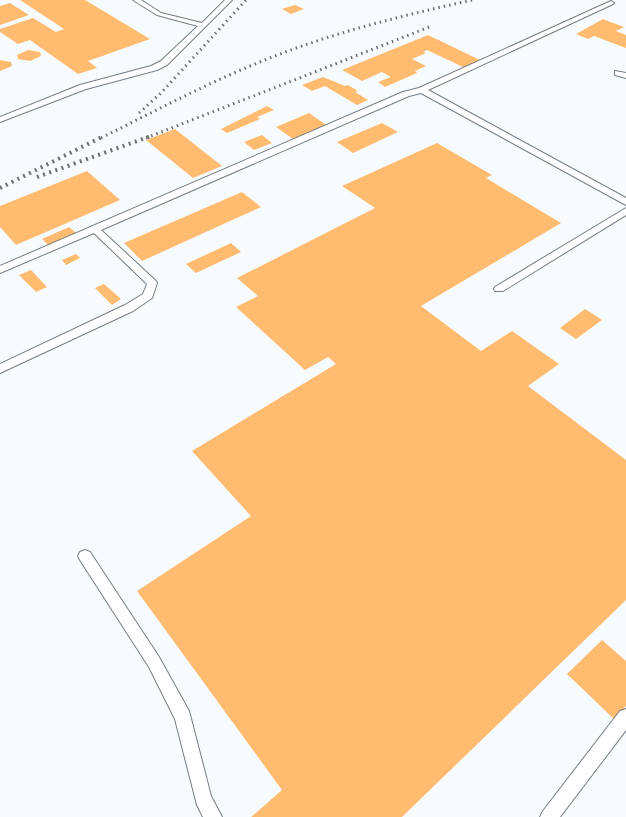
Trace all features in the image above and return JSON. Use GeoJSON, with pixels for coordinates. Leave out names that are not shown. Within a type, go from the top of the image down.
{"type":"FeatureCollection","features":[{"type":"Feature","properties":{"kind":"lane"},"geometry":{"type":"LineString","coordinates":[[136,0],[159,14],[203,25]]}},
{"type":"Feature","properties":{"kind":"lane"},"geometry":{"type":"LineString","coordinates":[[0,120],[83,87],[154,68],[164,63],[229,0]]}},
{"type":"Feature","properties":{"kind":"lane"},"geometry":{"type":"LineString","coordinates":[[0,270],[406,94],[422,90],[610,3]]}},
{"type":"Feature","properties":{"kind":"lane"},"geometry":{"type":"LineString","coordinates":[[422,90],[626,202]]}},
{"type":"Feature","properties":{"kind":"lane"},"geometry":{"type":"LineString","coordinates":[[499,289],[626,211]]}},
{"type":"Feature","properties":{"kind":"lane"},"geometry":{"type":"LineString","coordinates":[[0,369],[129,308],[148,296],[152,283],[94,228]]}},
{"type":"Feature","properties":{"kind":"lane"},"geometry":{"type":"LineString","coordinates":[[85,556],[153,662],[183,717],[203,799],[213,817]]}},
{"type":"Feature","properties":{"kind":"lane"},"geometry":{"type":"LineString","coordinates":[[549,817],[626,717]]}},
{"type":"Feature","properties":{"kind":"building"},"geometry":{"type":"Polygon","coordinates":[[[20,0],[85,0],[150,39],[88,61],[97,68],[78,74],[30,40],[18,44],[0,32],[0,29],[33,18],[56,32],[64,29],[20,0]]]}},
{"type":"Feature","properties":{"kind":"building"},"geometry":{"type":"Polygon","coordinates":[[[10,3],[29,15],[0,25],[0,6],[10,3]]]}},
{"type":"Feature","properties":{"kind":"building"},"geometry":{"type":"Polygon","coordinates":[[[295,5],[304,9],[291,14],[282,9],[295,5]]]}},
{"type":"Feature","properties":{"kind":"building"},"geometry":{"type":"Polygon","coordinates":[[[603,19],[624,27],[616,31],[626,35],[626,48],[594,36],[588,39],[576,34],[603,19]]]}},
{"type":"Feature","properties":{"kind":"building"},"geometry":{"type":"Polygon","coordinates":[[[428,35],[482,61],[465,68],[427,50],[423,52],[426,53],[412,59],[426,66],[415,71],[417,73],[385,87],[378,82],[391,77],[382,72],[362,81],[342,70],[428,35]]]}},
{"type":"Feature","properties":{"kind":"building"},"geometry":{"type":"Polygon","coordinates":[[[28,50],[40,52],[41,56],[30,61],[18,59],[17,55],[28,50]]]}},
{"type":"Feature","properties":{"kind":"building"},"geometry":{"type":"Polygon","coordinates":[[[0,60],[11,62],[12,66],[0,71],[0,60]]]}},
{"type":"Feature","properties":{"kind":"building"},"geometry":{"type":"Polygon","coordinates":[[[323,77],[345,86],[348,85],[368,100],[357,105],[325,86],[312,91],[302,85],[323,77]]]}},
{"type":"Feature","properties":{"kind":"building"},"geometry":{"type":"Polygon","coordinates":[[[267,106],[274,110],[257,117],[260,119],[227,133],[221,129],[267,106]]]}},
{"type":"Feature","properties":{"kind":"building"},"geometry":{"type":"Polygon","coordinates":[[[309,113],[326,125],[293,139],[276,127],[309,113]]]}},
{"type":"Feature","properties":{"kind":"building"},"geometry":{"type":"Polygon","coordinates":[[[382,123],[398,132],[353,153],[337,142],[382,123]]]}},
{"type":"Feature","properties":{"kind":"building"},"geometry":{"type":"Polygon","coordinates":[[[175,129],[222,166],[193,178],[146,140],[175,129]]]}},
{"type":"Feature","properties":{"kind":"building"},"geometry":{"type":"Polygon","coordinates":[[[262,135],[272,143],[254,150],[244,142],[262,135]]]}},
{"type":"Feature","properties":{"kind":"building"},"geometry":{"type":"Polygon","coordinates":[[[437,143],[492,175],[486,178],[561,223],[421,306],[481,351],[512,331],[559,364],[528,386],[626,460],[626,600],[402,817],[251,817],[282,790],[137,591],[251,516],[192,451],[336,364],[328,357],[305,370],[236,307],[258,296],[237,278],[375,208],[342,186],[437,143]]]}},
{"type":"Feature","properties":{"kind":"building"},"geometry":{"type":"Polygon","coordinates":[[[87,171],[120,200],[16,245],[0,227],[0,206],[87,171]]]}},
{"type":"Feature","properties":{"kind":"building"},"geometry":{"type":"Polygon","coordinates":[[[242,192],[261,207],[142,261],[124,243],[242,192]]]}},
{"type":"Feature","properties":{"kind":"building"},"geometry":{"type":"Polygon","coordinates":[[[69,227],[76,233],[48,245],[42,239],[69,227]]]}},
{"type":"Feature","properties":{"kind":"building"},"geometry":{"type":"Polygon","coordinates":[[[231,243],[241,252],[196,273],[186,264],[231,243]]]}},
{"type":"Feature","properties":{"kind":"building"},"geometry":{"type":"Polygon","coordinates":[[[76,254],[80,258],[66,265],[62,260],[76,254]]]}},
{"type":"Feature","properties":{"kind":"building"},"geometry":{"type":"Polygon","coordinates":[[[31,270],[47,287],[36,292],[19,275],[31,270]]]}},
{"type":"Feature","properties":{"kind":"building"},"geometry":{"type":"Polygon","coordinates":[[[104,284],[121,299],[112,305],[95,288],[104,284]]]}},
{"type":"Feature","properties":{"kind":"building"},"geometry":{"type":"Polygon","coordinates":[[[585,309],[602,320],[576,339],[560,328],[585,309]]]}},
{"type":"Feature","properties":{"kind":"building"},"geometry":{"type":"Polygon","coordinates":[[[602,640],[626,661],[626,706],[614,719],[567,674],[602,640]]]}},
{"type":"Feature","properties":{"kind":"railway"},"geometry":{"type":"LineString","coordinates":[[139,113],[161,93],[246,0]]}},
{"type":"Feature","properties":{"kind":"railway"},"geometry":{"type":"LineString","coordinates":[[101,138],[209,84],[299,47],[372,24],[472,0]]}},
{"type":"Feature","properties":{"kind":"railway"},"geometry":{"type":"LineString","coordinates":[[146,138],[432,26]]}},
{"type":"Feature","properties":{"kind":"railway"},"geometry":{"type":"LineString","coordinates":[[0,188],[104,136]]}},
{"type":"Feature","properties":{"kind":"railway"},"geometry":{"type":"LineString","coordinates":[[37,177],[151,136]]}}]}
